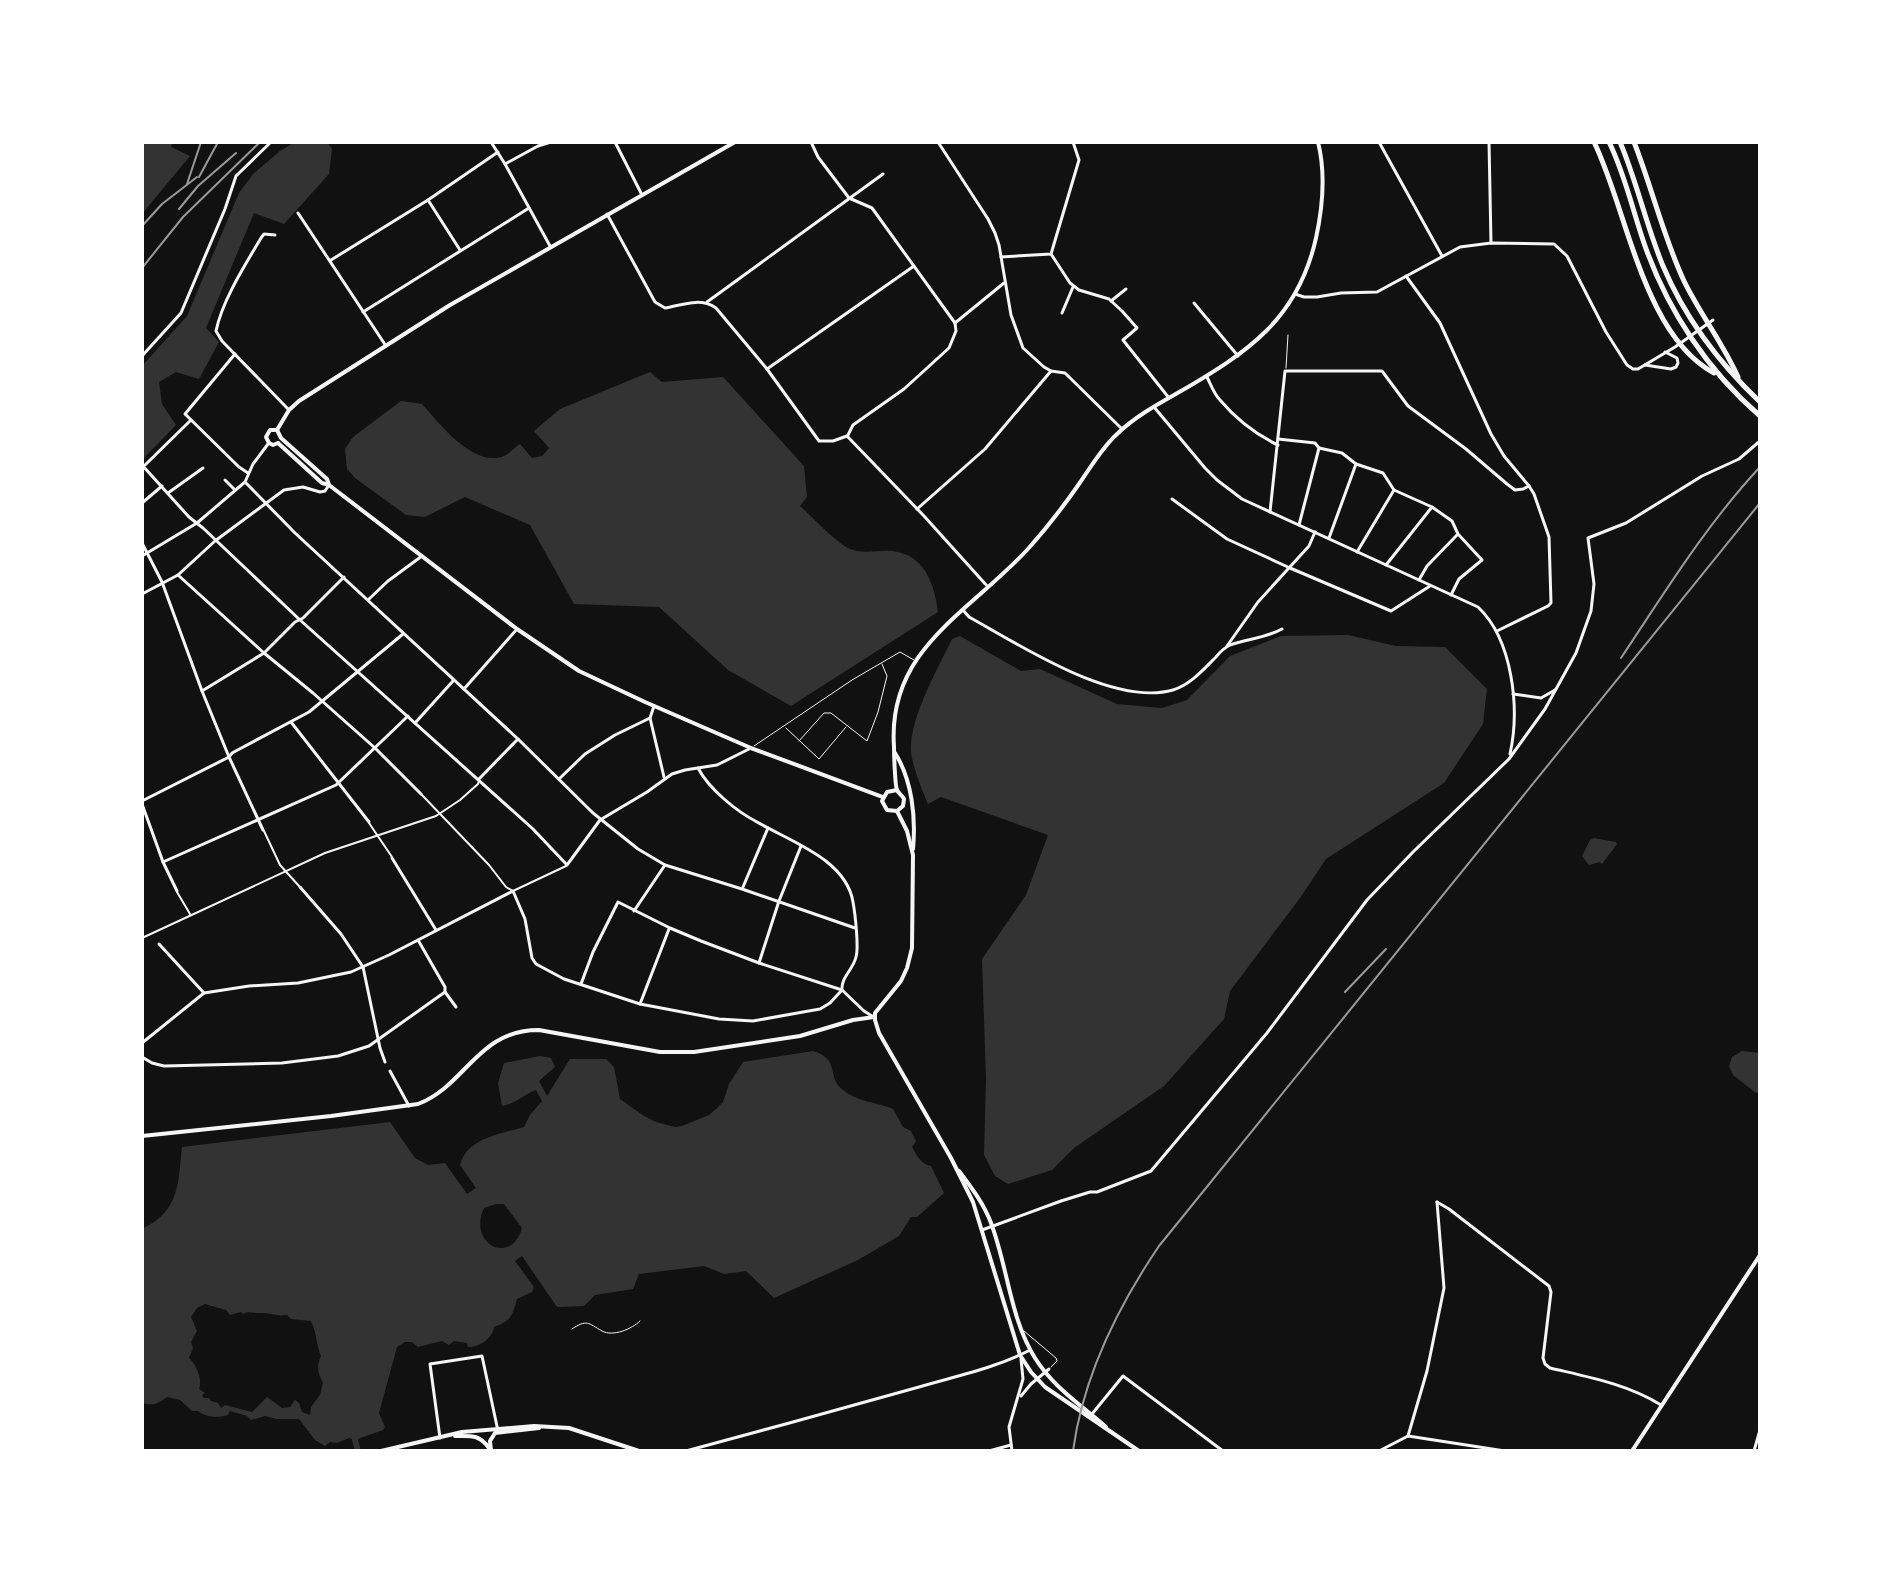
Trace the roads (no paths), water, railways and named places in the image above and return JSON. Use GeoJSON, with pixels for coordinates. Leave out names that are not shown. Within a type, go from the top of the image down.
{"type":"FeatureCollection","features":[{"type":"Feature","properties":{"kind":"highway"},"geometry":{"type":"LineString","coordinates":[[1594,142],[1653,299],[1675,336],[1696,360],[1719,375]]}},
{"type":"Feature","properties":{"kind":"highway"},"geometry":{"type":"LineString","coordinates":[[1609,142],[1646,248],[1676,314],[1719,375],[1760,416]]}},
{"type":"Feature","properties":{"kind":"highway"},"geometry":{"type":"LineString","coordinates":[[1620,142],[1672,285],[1712,349],[1760,402]]}},
{"type":"Feature","properties":{"kind":"highway"},"geometry":{"type":"LineString","coordinates":[[1634,142],[1667,240],[1689,291],[1721,341],[1740,382]]}},
{"type":"Feature","properties":{"kind":"main road"},"geometry":{"type":"LineString","coordinates":[[735,142],[450,305],[299,401],[289,410],[277,430],[280,441],[327,479],[329,485],[517,629],[579,671],[751,748],[883,797]]}},
{"type":"Feature","properties":{"kind":"main road"},"geometry":{"type":"LineString","coordinates":[[897,790],[887,792],[883,797],[887,810],[897,811],[903,806],[904,799],[897,790],[893,728],[897,703],[915,661],[940,631],[1035,541],[1106,445],[1154,407],[1238,356],[1282,314],[1309,264],[1319,223],[1323,176],[1319,143]]}},
{"type":"Feature","properties":{"kind":"main road"},"geometry":{"type":"LineString","coordinates":[[277,430],[270,430],[266,439],[273,445],[280,441]]}},
{"type":"Feature","properties":{"kind":"main road"},"geometry":{"type":"LineString","coordinates":[[894,751],[911,800],[914,902],[911,956],[901,981],[877,1009],[874,1017],[879,1033],[973,1202],[1020,1355],[1045,1387],[1139,1451]]}},
{"type":"Feature","properties":{"kind":"main road"},"geometry":{"type":"LineString","coordinates":[[897,811],[907,831],[913,855]]}},
{"type":"Feature","properties":{"kind":"main road"},"geometry":{"type":"LineString","coordinates":[[142,1136],[410,1106],[436,1094],[492,1043],[506,1035],[524,1031],[539,1030],[660,1052],[694,1052],[800,1036],[874,1017]]}},
{"type":"Feature","properties":{"kind":"main road"},"geometry":{"type":"LineString","coordinates":[[951,1158],[975,1193],[992,1226],[1021,1329],[1030,1350],[1065,1393],[1120,1439]]}},
{"type":"Feature","properties":{"kind":"main road"},"geometry":{"type":"LineString","coordinates":[[1632,1451],[1759,1259]]}},
{"type":"Feature","properties":{"kind":"main road"},"geometry":{"type":"LineString","coordinates":[[381,1451],[462,1432],[541,1427],[569,1428],[639,1451]]}},
{"type":"Feature","properties":{"kind":"main road"},"geometry":{"type":"LineString","coordinates":[[491,1451],[491,1439],[498,1430]]}},
{"type":"Feature","properties":{"kind":"main road"},"geometry":{"type":"LineString","coordinates":[[453,1435],[475,1436],[483,1440],[491,1451]]}},
{"type":"Feature","properties":{"kind":"main road"},"geometry":{"type":"LineString","coordinates":[[620,1444],[626,1451]]}},
{"type":"Feature","properties":{"kind":"street"},"geometry":{"type":"LineString","coordinates":[[142,356],[181,313],[233,183],[241,170],[271,142]]}},
{"type":"Feature","properties":{"kind":"street"},"geometry":{"type":"LineString","coordinates":[[491,142],[550,246]]}},
{"type":"Feature","properties":{"kind":"street"},"geometry":{"type":"LineString","coordinates":[[505,164],[551,142]]}},
{"type":"Feature","properties":{"kind":"street"},"geometry":{"type":"LineString","coordinates":[[615,142],[642,195]]}},
{"type":"Feature","properties":{"kind":"street"},"geometry":{"type":"LineString","coordinates":[[707,302],[716,308],[767,369],[819,441],[833,441],[847,436],[853,425],[904,389],[949,348],[956,331],[955,323],[872,208],[849,198],[818,157],[811,142]]}},
{"type":"Feature","properties":{"kind":"street"},"geometry":{"type":"LineString","coordinates":[[938,142],[995,233],[1011,315],[1027,353],[1051,371],[1065,373],[1123,429]]}},
{"type":"Feature","properties":{"kind":"street"},"geometry":{"type":"LineString","coordinates":[[1073,142],[1079,160],[1051,254],[1070,283],[1079,290],[1111,301],[1137,328],[1123,340],[1169,398]]}},
{"type":"Feature","properties":{"kind":"street"},"geometry":{"type":"LineString","coordinates":[[1379,142],[1442,256]]}},
{"type":"Feature","properties":{"kind":"street"},"geometry":{"type":"LineString","coordinates":[[1489,142],[1491,243]]}},
{"type":"Feature","properties":{"kind":"street"},"geometry":{"type":"LineString","coordinates":[[331,260],[498,152]]}},
{"type":"Feature","properties":{"kind":"street"},"geometry":{"type":"LineString","coordinates":[[607,214],[655,302],[665,308],[707,302],[883,174]]}},
{"type":"Feature","properties":{"kind":"street"},"geometry":{"type":"LineString","coordinates":[[428,200],[460,250]]}},
{"type":"Feature","properties":{"kind":"street"},"geometry":{"type":"LineString","coordinates":[[363,312],[529,208]]}},
{"type":"Feature","properties":{"kind":"street"},"geometry":{"type":"LineString","coordinates":[[298,213],[386,346]]}},
{"type":"Feature","properties":{"kind":"street"},"geometry":{"type":"LineString","coordinates":[[275,235],[264,234],[261,238],[238,279],[216,331],[218,337],[289,410]]}},
{"type":"Feature","properties":{"kind":"street"},"geometry":{"type":"LineString","coordinates":[[1295,294],[1317,297],[1377,292],[1460,247],[1491,243],[1554,244],[1567,256],[1606,332],[1627,365],[1633,369],[1645,365],[1713,320]]}},
{"type":"Feature","properties":{"kind":"street"},"geometry":{"type":"LineString","coordinates":[[1001,257],[1051,254]]}},
{"type":"Feature","properties":{"kind":"street"},"geometry":{"type":"LineString","coordinates":[[767,369],[914,266]]}},
{"type":"Feature","properties":{"kind":"street"},"geometry":{"type":"LineString","coordinates":[[1406,276],[1440,323],[1491,434],[1504,456],[1529,486],[1549,537],[1551,603],[1497,631]]}},
{"type":"Feature","properties":{"kind":"street"},"geometry":{"type":"LineString","coordinates":[[955,323],[1004,283]]}},
{"type":"Feature","properties":{"kind":"street"},"geometry":{"type":"LineString","coordinates":[[1062,313],[1074,286]]}},
{"type":"Feature","properties":{"kind":"street"},"geometry":{"type":"LineString","coordinates":[[1111,301],[1126,289]]}},
{"type":"Feature","properties":{"kind":"street"},"geometry":{"type":"LineString","coordinates":[[1194,303],[1238,356]]}},
{"type":"Feature","properties":{"kind":"street"},"geometry":{"type":"LineString","coordinates":[[1645,365],[1674,368],[1677,358],[1665,352]]}},
{"type":"Feature","properties":{"kind":"street"},"geometry":{"type":"LineString","coordinates":[[235,354],[185,414],[250,474]]}},
{"type":"Feature","properties":{"kind":"street"},"geometry":{"type":"LineString","coordinates":[[1270,512],[1285,371],[1378,369],[1408,406],[1507,484],[1515,490],[1529,486]]}},
{"type":"Feature","properties":{"kind":"street"},"geometry":{"type":"LineString","coordinates":[[917,509],[985,449],[1051,371]]}},
{"type":"Feature","properties":{"kind":"street"},"geometry":{"type":"LineString","coordinates":[[1206,376],[1218,399],[1256,434],[1278,445]]}},
{"type":"Feature","properties":{"kind":"street"},"geometry":{"type":"LineString","coordinates":[[1154,407],[1217,480],[1242,499],[1478,607],[1497,631],[1506,654],[1515,728],[1509,759]]}},
{"type":"Feature","properties":{"kind":"street"},"geometry":{"type":"LineString","coordinates":[[191,420],[143,467],[215,541],[533,829],[567,865]]}},
{"type":"Feature","properties":{"kind":"street"},"geometry":{"type":"LineString","coordinates":[[847,436],[988,587]]}},
{"type":"Feature","properties":{"kind":"street"},"geometry":{"type":"LineString","coordinates":[[1278,439],[1315,443],[1319,448],[1342,453],[1356,464],[1383,473],[1394,490],[1432,507],[1452,521],[1458,534],[1482,560],[1459,579],[1451,595]]}},
{"type":"Feature","properties":{"kind":"street"},"geometry":{"type":"LineString","coordinates":[[982,1230],[1151,1171],[1267,1033],[1367,900],[1509,759],[1545,709],[1576,653],[1591,611],[1594,584],[1588,538],[1626,523],[1702,476],[1739,459],[1760,441]]}},
{"type":"Feature","properties":{"kind":"street"},"geometry":{"type":"LineString","coordinates":[[142,556],[197,523],[245,482],[253,464],[269,443]]}},
{"type":"Feature","properties":{"kind":"street"},"geometry":{"type":"LineString","coordinates":[[1299,525],[1319,448]]}},
{"type":"Feature","properties":{"kind":"street"},"geometry":{"type":"LineString","coordinates":[[1329,538],[1356,464]]}},
{"type":"Feature","properties":{"kind":"street"},"geometry":{"type":"LineString","coordinates":[[168,493],[203,468]]}},
{"type":"Feature","properties":{"kind":"street"},"geometry":{"type":"LineString","coordinates":[[225,480],[235,490]]}},
{"type":"Feature","properties":{"kind":"street"},"geometry":{"type":"LineString","coordinates":[[245,482],[295,533],[518,739],[600,820],[638,849],[665,865],[855,928]]}},
{"type":"Feature","properties":{"kind":"street"},"geometry":{"type":"LineString","coordinates":[[142,594],[178,575],[215,541],[284,490],[303,487],[320,492],[329,485]]}},
{"type":"Feature","properties":{"kind":"street"},"geometry":{"type":"LineString","coordinates":[[142,503],[162,486]]}},
{"type":"Feature","properties":{"kind":"street"},"geometry":{"type":"LineString","coordinates":[[1357,552],[1394,490]]}},
{"type":"Feature","properties":{"kind":"street"},"geometry":{"type":"LineString","coordinates":[[1172,499],[1227,539],[1391,611],[1430,586]]}},
{"type":"Feature","properties":{"kind":"street"},"geometry":{"type":"LineString","coordinates":[[1386,565],[1432,507]]}},
{"type":"Feature","properties":{"kind":"street"},"geometry":{"type":"LineString","coordinates":[[963,610],[969,617],[1058,665],[1101,684],[1122,690],[1163,692],[1176,689],[1197,676],[1226,646],[1258,602],[1309,546],[1315,532]]}},
{"type":"Feature","properties":{"kind":"street"},"geometry":{"type":"LineString","coordinates":[[1419,580],[1427,566],[1458,534]]}},
{"type":"Feature","properties":{"kind":"street"},"geometry":{"type":"LineString","coordinates":[[142,543],[162,582],[202,691],[263,830],[285,871],[341,934],[363,967],[385,1062]]}},
{"type":"Feature","properties":{"kind":"street"},"geometry":{"type":"LineString","coordinates":[[368,599],[422,556]]}},
{"type":"Feature","properties":{"kind":"street"},"geometry":{"type":"LineString","coordinates":[[178,575],[375,748],[513,891],[525,919],[532,958],[536,964],[564,979],[640,1004],[719,1019],[753,1021],[820,1009],[842,990],[842,981],[855,962],[853,900],[848,885],[820,856],[732,806],[702,777],[698,768]]}},
{"type":"Feature","properties":{"kind":"street"},"geometry":{"type":"LineString","coordinates":[[202,691],[264,653],[344,577]]}},
{"type":"Feature","properties":{"kind":"street"},"geometry":{"type":"LineString","coordinates":[[464,689],[517,629]]}},
{"type":"Feature","properties":{"kind":"street"},"geometry":{"type":"LineString","coordinates":[[1226,646],[1282,629]]}},
{"type":"Feature","properties":{"kind":"street"},"geometry":{"type":"LineString","coordinates":[[191,915],[163,862],[142,802],[229,757],[323,702],[404,633]]}},
{"type":"Feature","properties":{"kind":"street"},"geometry":{"type":"LineString","coordinates":[[415,723],[454,681]]}},
{"type":"Feature","properties":{"kind":"street"},"geometry":{"type":"LineString","coordinates":[[1512,694],[1541,698],[1555,690]]}},
{"type":"Feature","properties":{"kind":"street"},"geometry":{"type":"LineString","coordinates":[[654,706],[650,718],[665,778]]}},
{"type":"Feature","properties":{"kind":"street"},"geometry":{"type":"LineString","coordinates":[[163,862],[336,785],[408,716]]}},
{"type":"Feature","properties":{"kind":"street"},"geometry":{"type":"LineString","coordinates":[[559,779],[585,754],[650,718]]}},
{"type":"Feature","properties":{"kind":"street"},"geometry":{"type":"LineString","coordinates":[[291,722],[369,822],[436,930]]}},
{"type":"Feature","properties":{"kind":"street"},"geometry":{"type":"LineString","coordinates":[[142,938],[325,853],[440,814],[478,784],[480,776],[518,739]]}},
{"type":"Feature","properties":{"kind":"street"},"geometry":{"type":"LineString","coordinates":[[142,1043],[204,993],[298,983],[333,977],[363,967],[567,865],[600,820],[672,774],[717,765],[751,748]]}},
{"type":"Feature","properties":{"kind":"street"},"geometry":{"type":"LineString","coordinates":[[742,889],[768,828]]}},
{"type":"Feature","properties":{"kind":"street"},"geometry":{"type":"LineString","coordinates":[[759,963],[801,846]]}},
{"type":"Feature","properties":{"kind":"street"},"geometry":{"type":"LineString","coordinates":[[634,911],[665,865]]}},
{"type":"Feature","properties":{"kind":"street"},"geometry":{"type":"LineString","coordinates":[[581,984],[618,902],[670,928],[759,963],[842,990],[874,1017]]}},
{"type":"Feature","properties":{"kind":"street"},"geometry":{"type":"LineString","coordinates":[[640,1004],[670,928]]}},
{"type":"Feature","properties":{"kind":"street"},"geometry":{"type":"LineString","coordinates":[[418,940],[456,1007]]}},
{"type":"Feature","properties":{"kind":"street"},"geometry":{"type":"LineString","coordinates":[[159,944],[204,993]]}},
{"type":"Feature","properties":{"kind":"street"},"geometry":{"type":"LineString","coordinates":[[142,1057],[164,1066],[232,1065],[298,1062],[350,1052],[369,1046],[445,992]]}},
{"type":"Feature","properties":{"kind":"street"},"geometry":{"type":"LineString","coordinates":[[390,1071],[410,1106]]}},
{"type":"Feature","properties":{"kind":"street"},"geometry":{"type":"LineString","coordinates":[[1408,1436],[1427,1371],[1444,1288],[1437,1202],[1549,1286],[1545,1364],[1550,1368],[1614,1383],[1662,1405]]}},
{"type":"Feature","properties":{"kind":"street"},"geometry":{"type":"LineString","coordinates":[[686,1451],[971,1372],[1030,1350]]}},
{"type":"Feature","properties":{"kind":"street"},"geometry":{"type":"LineString","coordinates":[[1012,1451],[1010,1418],[1019,1399],[1024,1376],[1020,1355]]}},
{"type":"Feature","properties":{"kind":"street"},"geometry":{"type":"LineString","coordinates":[[440,1438],[429,1362],[482,1356],[498,1430]]}},
{"type":"Feature","properties":{"kind":"street"},"geometry":{"type":"LineString","coordinates":[[1019,1399],[1047,1371]]}},
{"type":"Feature","properties":{"kind":"street"},"geometry":{"type":"LineString","coordinates":[[1092,1414],[1123,1376],[1223,1451]]}},
{"type":"Feature","properties":{"kind":"street"},"geometry":{"type":"LineString","coordinates":[[1754,1451],[1760,1430]]}},
{"type":"Feature","properties":{"kind":"street"},"geometry":{"type":"LineString","coordinates":[[1379,1451],[1408,1436],[1505,1451]]}},
{"type":"Feature","properties":{"kind":"street"},"geometry":{"type":"LineString","coordinates":[[989,1451],[1011,1445]]}},
{"type":"Feature","properties":{"kind":"lane"},"geometry":{"type":"LineString","coordinates":[[1285,371],[1288,335]]}},
{"type":"Feature","properties":{"kind":"lane"},"geometry":{"type":"LineString","coordinates":[[751,748],[881,662],[900,652],[915,661]]}},
{"type":"Feature","properties":{"kind":"lane"},"geometry":{"type":"LineString","coordinates":[[799,741],[824,713],[831,713],[867,741],[887,676],[881,662]]}},
{"type":"Feature","properties":{"kind":"lane"},"geometry":{"type":"LineString","coordinates":[[784,726],[819,759],[847,726]]}},
{"type":"Feature","properties":{"kind":"lane"},"geometry":{"type":"LineString","coordinates":[[572,1329],[582,1323],[590,1323],[611,1333],[640,1321]]}},
{"type":"Feature","properties":{"kind":"lane"},"geometry":{"type":"LineString","coordinates":[[1021,1329],[1056,1358],[1057,1361],[1047,1371]]}},
{"type":"Feature","properties":{"kind":"waterway"},"geometry":{"type":"LineString","coordinates":[[355,1440],[358,1451]]}},
{"type":"Feature","properties":{"kind":"railway"},"geometry":{"type":"LineString","coordinates":[[187,184],[201,142]]}},
{"type":"Feature","properties":{"kind":"railway"},"geometry":{"type":"LineString","coordinates":[[199,177],[218,142]]}},
{"type":"Feature","properties":{"kind":"railway"},"geometry":{"type":"LineString","coordinates":[[142,268],[183,217],[260,142]]}},
{"type":"Feature","properties":{"kind":"railway"},"geometry":{"type":"LineString","coordinates":[[179,209],[198,186],[236,153]]}},
{"type":"Feature","properties":{"kind":"railway"},"geometry":{"type":"LineString","coordinates":[[142,226],[162,204],[197,177]]}},
{"type":"Feature","properties":{"kind":"railway"},"geometry":{"type":"LineString","coordinates":[[1621,658],[1704,536],[1760,467]]}},
{"type":"Feature","properties":{"kind":"railway"},"geometry":{"type":"LineString","coordinates":[[1073,1451],[1085,1396],[1104,1344],[1129,1294],[1159,1246],[1760,503]]}},
{"type":"Feature","properties":{"kind":"railway"},"geometry":{"type":"LineString","coordinates":[[1345,992],[1386,949]]}}]}
